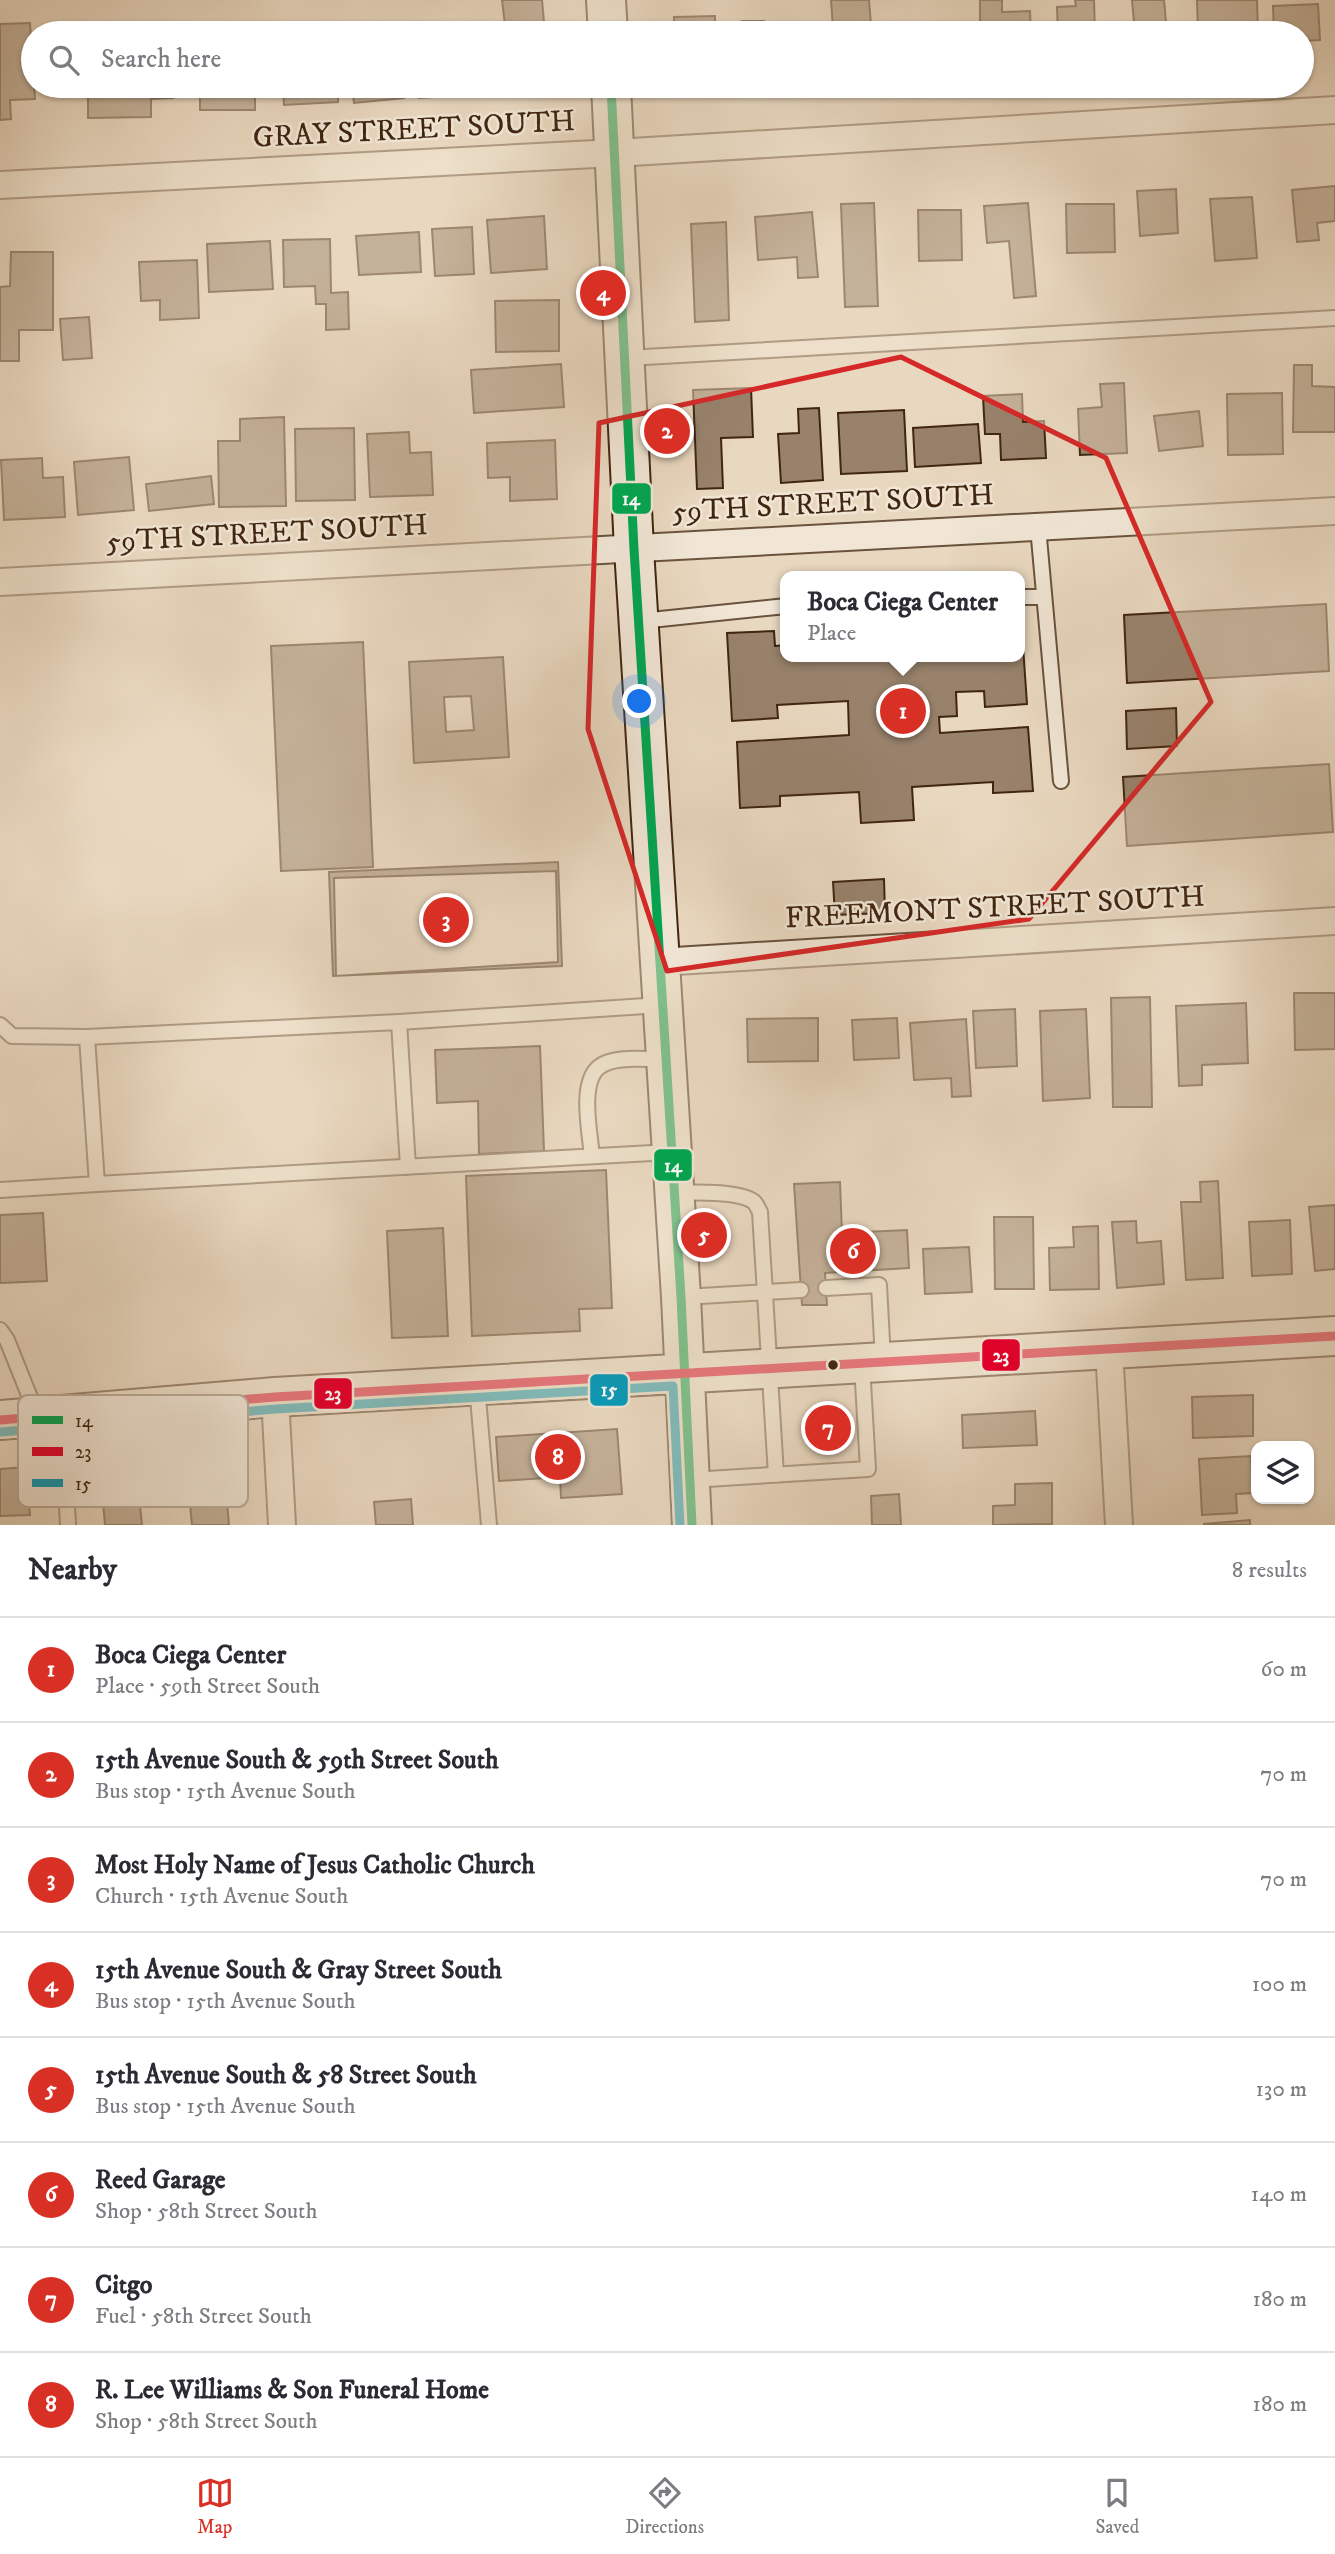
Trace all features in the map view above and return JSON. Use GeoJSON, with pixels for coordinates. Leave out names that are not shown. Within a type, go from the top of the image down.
{"type":"FeatureCollection","features":[{"type":"Feature","properties":{"kind":"street"},"geometry":{"type":"LineString","coordinates":[[606,0],[607,21]]}},
{"type":"Feature","properties":{"kind":"street"},"geometry":{"type":"LineString","coordinates":[[612,98],[638,621],[681,1297],[692,1525]]}},
{"type":"Feature","properties":{"kind":"street","name":"GRAY STREET SOUTH"},"geometry":{"type":"LineString","coordinates":[[0,185],[615,153],[1335,110]]}},
{"type":"Feature","properties":{"kind":"street","name":"59TH STREET SOUTH"},"geometry":{"type":"LineString","coordinates":[[0,582],[1335,510]]}},
{"type":"Feature","properties":{"kind":"street","name":"FREEMONT STREET SOUTH"},"geometry":{"type":"LineString","coordinates":[[659,962],[1335,921]]}},
{"type":"Feature","properties":{"kind":"street"},"geometry":{"type":"LineString","coordinates":[[248,1399],[1335,1336]]}},
{"type":"Feature","properties":{"kind":"street"},"geometry":{"type":"LineString","coordinates":[[1109,1349],[1119,1525]]}},
{"type":"Feature","properties":{"kind":"street"},"geometry":{"type":"LineString","coordinates":[[275,1397],[282,1525]]}},
{"type":"Feature","properties":{"kind":"street"},"geometry":{"type":"LineString","coordinates":[[0,1420],[18,1419]]}},
{"type":"Feature","properties":{"kind":"lane"},"geometry":{"type":"LineString","coordinates":[[625,358],[1335,318]]}},
{"type":"Feature","properties":{"kind":"lane"},"geometry":{"type":"LineString","coordinates":[[1038,527],[1061,781]]}},
{"type":"Feature","properties":{"kind":"lane"},"geometry":{"type":"LineString","coordinates":[[1025,597],[1044,597]]}},
{"type":"Feature","properties":{"kind":"lane"},"geometry":{"type":"LineString","coordinates":[[638,621],[780,607]]}},
{"type":"Feature","properties":{"kind":"lane"},"geometry":{"type":"LineString","coordinates":[[0,1025],[12,1037],[87,1037],[662,1005]]}},
{"type":"Feature","properties":{"kind":"lane"},"geometry":{"type":"LineString","coordinates":[[399,1021],[408,1167]]}},
{"type":"Feature","properties":{"kind":"lane"},"geometry":{"type":"LineString","coordinates":[[87,1037],[97,1184]]}},
{"type":"Feature","properties":{"kind":"lane"},"geometry":{"type":"LineString","coordinates":[[592,1156],[587,1100],[591,1078],[600,1066],[617,1061],[665,1059]]}},
{"type":"Feature","properties":{"kind":"lane"},"geometry":{"type":"LineString","coordinates":[[0,1190],[671,1152]]}},
{"type":"Feature","properties":{"kind":"lane"},"geometry":{"type":"LineString","coordinates":[[674,1193],[696,1192],[742,1197],[754,1202],[760,1212],[776,1475]]}},
{"type":"Feature","properties":{"kind":"lane"},"geometry":{"type":"LineString","coordinates":[[690,1480],[868,1469],[872,1362],[879,1285],[826,1288]]}},
{"type":"Feature","properties":{"kind":"lane"},"geometry":{"type":"LineString","coordinates":[[681,1297],[801,1290]]}},
{"type":"Feature","properties":{"kind":"lane"},"geometry":{"type":"LineString","coordinates":[[0,1330],[38,1395]]}},
{"type":"Feature","properties":{"kind":"lane"},"geometry":{"type":"LineString","coordinates":[[477,1385],[489,1525]]}},
{"type":"Feature","properties":{"kind":"lane"},"geometry":{"type":"LineString","coordinates":[[65,1507],[68,1525]]}},
{"type":"Feature","properties":{"kind":"highlighted area"},"geometry":{"type":"Polygon","coordinates":[[[901,357],[1106,458],[1211,702],[1029,919],[667,971],[588,729],[599,423],[901,357]]]}},
{"type":"Feature","properties":{"kind":"building"},"geometry":{"type":"Polygon","coordinates":[[[502,0],[542,0],[544,21],[505,21],[502,0]]]}},
{"type":"Feature","properties":{"kind":"building"},"geometry":{"type":"Polygon","coordinates":[[[831,0],[869,0],[871,21],[832,21],[831,0]]]}},
{"type":"Feature","properties":{"kind":"building"},"geometry":{"type":"Polygon","coordinates":[[[980,0],[1002,0],[1002,12],[1030,11],[1030,21],[980,21],[980,0]]]}},
{"type":"Feature","properties":{"kind":"building"},"geometry":{"type":"Polygon","coordinates":[[[1075,0],[1094,0],[1095,21],[1058,21],[1057,7],[1076,6],[1075,0]]]}},
{"type":"Feature","properties":{"kind":"building"},"geometry":{"type":"Polygon","coordinates":[[[1132,0],[1164,0],[1166,21],[1134,21],[1132,0]]]}},
{"type":"Feature","properties":{"kind":"building"},"geometry":{"type":"Polygon","coordinates":[[[1197,0],[1257,0],[1258,21],[1198,21],[1197,0]]]}},
{"type":"Feature","properties":{"kind":"building"},"geometry":{"type":"Polygon","coordinates":[[[1318,4],[1320,40],[1314,40],[1314,21],[1274,21],[1273,6],[1318,4]]]}},
{"type":"Feature","properties":{"kind":"building"},"geometry":{"type":"Polygon","coordinates":[[[715,16],[715,21],[674,21],[674,17],[715,16]]]}},
{"type":"Feature","properties":{"kind":"building"},"geometry":{"type":"Polygon","coordinates":[[[21,23],[21,98],[35,99],[10,100],[11,119],[0,120],[0,24],[21,23]]]}},
{"type":"Feature","properties":{"kind":"building"},"geometry":{"type":"Polygon","coordinates":[[[88,98],[173,98],[151,99],[151,117],[88,118],[88,98]]]}},
{"type":"Feature","properties":{"kind":"building"},"geometry":{"type":"Polygon","coordinates":[[[200,98],[255,98],[255,110],[200,110],[200,98]]]}},
{"type":"Feature","properties":{"kind":"building"},"geometry":{"type":"Polygon","coordinates":[[[284,98],[338,98],[338,102],[284,105],[284,98]]]}},
{"type":"Feature","properties":{"kind":"building"},"geometry":{"type":"Polygon","coordinates":[[[353,98],[404,98],[354,103],[353,98]]]}},
{"type":"Feature","properties":{"kind":"building"},"geometry":{"type":"Polygon","coordinates":[[[1335,186],[1335,221],[1317,223],[1319,240],[1297,242],[1292,190],[1335,186]]]}},
{"type":"Feature","properties":{"kind":"building"},"geometry":{"type":"Polygon","coordinates":[[[1176,189],[1178,233],[1140,236],[1137,191],[1176,189]]]}},
{"type":"Feature","properties":{"kind":"building"},"geometry":{"type":"Polygon","coordinates":[[[1252,197],[1257,258],[1215,261],[1210,199],[1252,197]]]}},
{"type":"Feature","properties":{"kind":"building"},"geometry":{"type":"Polygon","coordinates":[[[874,203],[878,306],[845,307],[841,204],[874,203]]]}},
{"type":"Feature","properties":{"kind":"building"},"geometry":{"type":"Polygon","coordinates":[[[1028,203],[1036,296],[1014,298],[1009,241],[987,243],[984,206],[1028,203]]]}},
{"type":"Feature","properties":{"kind":"building"},"geometry":{"type":"Polygon","coordinates":[[[1066,204],[1114,204],[1115,252],[1067,253],[1066,204]]]}},
{"type":"Feature","properties":{"kind":"building"},"geometry":{"type":"Polygon","coordinates":[[[918,210],[961,210],[962,260],[919,261],[918,210]]]}},
{"type":"Feature","properties":{"kind":"building"},"geometry":{"type":"Polygon","coordinates":[[[812,212],[818,277],[798,278],[797,257],[758,260],[755,217],[812,212]]]}},
{"type":"Feature","properties":{"kind":"building"},"geometry":{"type":"Polygon","coordinates":[[[544,216],[547,269],[491,273],[487,220],[544,216]]]}},
{"type":"Feature","properties":{"kind":"building"},"geometry":{"type":"Polygon","coordinates":[[[726,222],[729,320],[695,322],[691,224],[726,222]]]}},
{"type":"Feature","properties":{"kind":"building"},"geometry":{"type":"Polygon","coordinates":[[[472,227],[474,274],[435,276],[432,229],[472,227]]]}},
{"type":"Feature","properties":{"kind":"building"},"geometry":{"type":"Polygon","coordinates":[[[419,232],[421,272],[359,275],[356,236],[419,232]]]}},
{"type":"Feature","properties":{"kind":"building"},"geometry":{"type":"Polygon","coordinates":[[[330,239],[331,293],[348,292],[349,329],[326,330],[326,304],[316,304],[315,286],[284,287],[283,240],[330,239]]]}},
{"type":"Feature","properties":{"kind":"building"},"geometry":{"type":"Polygon","coordinates":[[[270,241],[273,289],[209,292],[207,244],[270,241]]]}},
{"type":"Feature","properties":{"kind":"building"},"geometry":{"type":"Polygon","coordinates":[[[11,252],[53,252],[53,330],[19,330],[19,361],[0,361],[0,287],[10,286],[11,252]]]}},
{"type":"Feature","properties":{"kind":"building"},"geometry":{"type":"Polygon","coordinates":[[[197,260],[199,318],[160,320],[160,300],[141,301],[139,262],[197,260]]]}},
{"type":"Feature","properties":{"kind":"building"},"geometry":{"type":"Polygon","coordinates":[[[559,300],[559,351],[496,352],[495,301],[559,300]]]}},
{"type":"Feature","properties":{"kind":"building"},"geometry":{"type":"Polygon","coordinates":[[[89,317],[92,358],[63,360],[60,319],[89,317]]]}},
{"type":"Feature","properties":{"kind":"building"},"geometry":{"type":"Polygon","coordinates":[[[561,364],[564,407],[474,413],[471,370],[561,364]]]}},
{"type":"Feature","properties":{"kind":"building"},"geometry":{"type":"Polygon","coordinates":[[[1294,365],[1312,365],[1312,386],[1335,387],[1335,432],[1293,432],[1294,365]]]}},
{"type":"Feature","properties":{"kind":"building"},"geometry":{"type":"Polygon","coordinates":[[[1124,383],[1127,453],[1080,455],[1078,409],[1102,407],[1100,384],[1124,383]]]}},
{"type":"Feature","properties":{"kind":"building"},"geometry":{"type":"Polygon","coordinates":[[[751,388],[753,437],[721,438],[723,488],[697,489],[693,390],[751,388]]]}},
{"type":"Feature","properties":{"kind":"building"},"geometry":{"type":"Polygon","coordinates":[[[1282,393],[1283,454],[1228,455],[1227,394],[1282,393]]]}},
{"type":"Feature","properties":{"kind":"building"},"geometry":{"type":"Polygon","coordinates":[[[1022,394],[1023,422],[1044,421],[1046,458],[1001,460],[1000,434],[985,434],[983,396],[1022,394]]]}},
{"type":"Feature","properties":{"kind":"building"},"geometry":{"type":"Polygon","coordinates":[[[819,408],[823,480],[781,483],[778,434],[799,433],[798,409],[819,408]]]}},
{"type":"Feature","properties":{"kind":"building"},"geometry":{"type":"Polygon","coordinates":[[[904,410],[907,471],[841,474],[838,413],[904,410]]]}},
{"type":"Feature","properties":{"kind":"building"},"geometry":{"type":"Polygon","coordinates":[[[1199,411],[1203,446],[1159,451],[1154,416],[1199,411]]]}},
{"type":"Feature","properties":{"kind":"building"},"geometry":{"type":"Polygon","coordinates":[[[284,417],[286,506],[219,507],[218,441],[240,441],[240,419],[284,417]]]}},
{"type":"Feature","properties":{"kind":"building"},"geometry":{"type":"Polygon","coordinates":[[[978,424],[981,463],[915,467],[913,428],[978,424]]]}},
{"type":"Feature","properties":{"kind":"building"},"geometry":{"type":"Polygon","coordinates":[[[354,428],[355,500],[296,501],[295,429],[354,428]]]}},
{"type":"Feature","properties":{"kind":"building"},"geometry":{"type":"Polygon","coordinates":[[[409,432],[410,453],[431,452],[433,495],[370,497],[367,434],[409,432]]]}},
{"type":"Feature","properties":{"kind":"building"},"geometry":{"type":"Polygon","coordinates":[[[555,440],[557,499],[510,501],[510,477],[488,478],[487,443],[555,440]]]}},
{"type":"Feature","properties":{"kind":"building"},"geometry":{"type":"Polygon","coordinates":[[[129,457],[134,510],[78,515],[74,462],[129,457]]]}},
{"type":"Feature","properties":{"kind":"building"},"geometry":{"type":"Polygon","coordinates":[[[42,458],[43,478],[63,477],[65,517],[4,520],[1,460],[42,458]]]}},
{"type":"Feature","properties":{"kind":"building"},"geometry":{"type":"Polygon","coordinates":[[[211,476],[214,504],[149,511],[146,484],[211,476]]]}},
{"type":"Feature","properties":{"kind":"building"},"geometry":{"type":"Polygon","coordinates":[[[1326,604],[1329,671],[1127,683],[1124,615],[1326,604]]]}},
{"type":"Feature","properties":{"kind":"building"},"geometry":{"type":"Polygon","coordinates":[[[774,631],[775,646],[780,646],[780,662],[1024,662],[1027,704],[985,707],[984,691],[956,692],[957,716],[939,717],[940,733],[1028,727],[1033,791],[993,793],[993,782],[912,787],[914,820],[861,823],[859,792],[780,796],[780,806],[740,808],[737,742],[849,735],[848,701],[777,705],[778,718],[732,721],[727,633],[774,631]]]}},
{"type":"Feature","properties":{"kind":"building"},"geometry":{"type":"Polygon","coordinates":[[[363,642],[373,867],[281,871],[271,646],[363,642]]]}},
{"type":"Feature","properties":{"kind":"building"},"geometry":{"type":"Polygon","coordinates":[[[503,657],[509,757],[414,763],[409,662],[503,657]],[[471,696],[444,697],[446,732],[474,730],[471,696]]]}},
{"type":"Feature","properties":{"kind":"building"},"geometry":{"type":"Polygon","coordinates":[[[1176,708],[1177,746],[1127,749],[1126,711],[1176,708]]]}},
{"type":"Feature","properties":{"kind":"building"},"geometry":{"type":"Polygon","coordinates":[[[1329,764],[1333,832],[1127,846],[1123,777],[1329,764]]]}},
{"type":"Feature","properties":{"kind":"building"},"geometry":{"type":"Polygon","coordinates":[[[558,862],[562,966],[333,976],[329,872],[558,862]]]}},
{"type":"Feature","properties":{"kind":"building"},"geometry":{"type":"Polygon","coordinates":[[[556,871],[558,962],[336,976],[334,878],[556,871]]]}},
{"type":"Feature","properties":{"kind":"building"},"geometry":{"type":"Polygon","coordinates":[[[884,879],[885,913],[835,915],[833,882],[884,879]]]}},
{"type":"Feature","properties":{"kind":"building"},"geometry":{"type":"Polygon","coordinates":[[[1294,993],[1335,993],[1335,1049],[1295,1050],[1294,993]]]}},
{"type":"Feature","properties":{"kind":"building"},"geometry":{"type":"Polygon","coordinates":[[[1150,997],[1152,1107],[1113,1107],[1111,998],[1150,997]]]}},
{"type":"Feature","properties":{"kind":"building"},"geometry":{"type":"Polygon","coordinates":[[[1246,1003],[1248,1063],[1202,1065],[1202,1085],[1179,1086],[1176,1006],[1246,1003]]]}},
{"type":"Feature","properties":{"kind":"building"},"geometry":{"type":"Polygon","coordinates":[[[1015,1009],[1017,1066],[976,1068],[973,1011],[1015,1009]]]}},
{"type":"Feature","properties":{"kind":"building"},"geometry":{"type":"Polygon","coordinates":[[[1086,1009],[1090,1098],[1043,1101],[1040,1011],[1086,1009]]]}},
{"type":"Feature","properties":{"kind":"building"},"geometry":{"type":"Polygon","coordinates":[[[818,1018],[818,1061],[748,1062],[747,1019],[818,1018]]]}},
{"type":"Feature","properties":{"kind":"building"},"geometry":{"type":"Polygon","coordinates":[[[897,1018],[899,1058],[854,1060],[852,1020],[897,1018]]]}},
{"type":"Feature","properties":{"kind":"building"},"geometry":{"type":"Polygon","coordinates":[[[966,1019],[971,1096],[952,1097],[951,1078],[914,1080],[910,1023],[966,1019]]]}},
{"type":"Feature","properties":{"kind":"building"},"geometry":{"type":"Polygon","coordinates":[[[540,1046],[544,1151],[479,1154],[478,1101],[437,1103],[435,1050],[540,1046]]]}},
{"type":"Feature","properties":{"kind":"building"},"geometry":{"type":"Polygon","coordinates":[[[606,1170],[612,1308],[579,1309],[580,1331],[472,1336],[466,1176],[606,1170]]]}},
{"type":"Feature","properties":{"kind":"building"},"geometry":{"type":"Polygon","coordinates":[[[1218,1181],[1223,1278],[1186,1280],[1181,1202],[1201,1202],[1200,1182],[1218,1181]]]}},
{"type":"Feature","properties":{"kind":"building"},"geometry":{"type":"Polygon","coordinates":[[[840,1182],[842,1233],[907,1230],[909,1268],[825,1273],[827,1305],[802,1305],[794,1184],[840,1182]]]}},
{"type":"Feature","properties":{"kind":"building"},"geometry":{"type":"Polygon","coordinates":[[[1335,1205],[1335,1269],[1315,1271],[1309,1207],[1335,1205]]]}},
{"type":"Feature","properties":{"kind":"building"},"geometry":{"type":"Polygon","coordinates":[[[43,1213],[47,1281],[0,1283],[0,1215],[43,1213]]]}},
{"type":"Feature","properties":{"kind":"building"},"geometry":{"type":"Polygon","coordinates":[[[994,1217],[1033,1217],[1034,1289],[995,1289],[994,1217]]]}},
{"type":"Feature","properties":{"kind":"building"},"geometry":{"type":"Polygon","coordinates":[[[1290,1220],[1292,1274],[1252,1276],[1249,1222],[1290,1220]]]}},
{"type":"Feature","properties":{"kind":"building"},"geometry":{"type":"Polygon","coordinates":[[[1136,1221],[1137,1243],[1161,1241],[1164,1284],[1117,1288],[1112,1222],[1136,1221]]]}},
{"type":"Feature","properties":{"kind":"building"},"geometry":{"type":"Polygon","coordinates":[[[1098,1226],[1099,1289],[1050,1290],[1049,1248],[1074,1247],[1073,1227],[1098,1226]]]}},
{"type":"Feature","properties":{"kind":"building"},"geometry":{"type":"Polygon","coordinates":[[[443,1228],[448,1336],[392,1338],[387,1231],[443,1228]]]}},
{"type":"Feature","properties":{"kind":"building"},"geometry":{"type":"Polygon","coordinates":[[[969,1247],[972,1292],[925,1294],[923,1249],[969,1247]]]}},
{"type":"Feature","properties":{"kind":"building"},"geometry":{"type":"Polygon","coordinates":[[[1253,1395],[1253,1436],[1193,1438],[1192,1397],[1253,1395]]]}},
{"type":"Feature","properties":{"kind":"building"},"geometry":{"type":"Polygon","coordinates":[[[1035,1411],[1037,1445],[963,1448],[962,1415],[1035,1411]]]}},
{"type":"Feature","properties":{"kind":"building"},"geometry":{"type":"Polygon","coordinates":[[[847,1415],[848,1439],[808,1441],[807,1417],[847,1415]]]}},
{"type":"Feature","properties":{"kind":"building"},"geometry":{"type":"Polygon","coordinates":[[[617,1429],[622,1494],[561,1498],[560,1477],[499,1481],[496,1437],[617,1429]]]}},
{"type":"Feature","properties":{"kind":"building"},"geometry":{"type":"Polygon","coordinates":[[[1251,1456],[1251,1493],[1236,1494],[1237,1513],[1202,1515],[1199,1459],[1251,1456]]]}},
{"type":"Feature","properties":{"kind":"building"},"geometry":{"type":"Polygon","coordinates":[[[18,1468],[18,1507],[29,1507],[30,1515],[0,1516],[0,1469],[18,1468]]]}},
{"type":"Feature","properties":{"kind":"building"},"geometry":{"type":"Polygon","coordinates":[[[1052,1483],[1052,1524],[993,1525],[993,1506],[1015,1505],[1015,1484],[1052,1483]]]}},
{"type":"Feature","properties":{"kind":"building"},"geometry":{"type":"Polygon","coordinates":[[[899,1494],[901,1525],[872,1525],[871,1496],[899,1494]]]}},
{"type":"Feature","properties":{"kind":"building"},"geometry":{"type":"Polygon","coordinates":[[[411,1499],[413,1525],[376,1525],[374,1502],[411,1499]]]}},
{"type":"Feature","properties":{"kind":"building"},"geometry":{"type":"Polygon","coordinates":[[[103,1507],[140,1507],[142,1525],[105,1525],[103,1507]]]}},
{"type":"Feature","properties":{"kind":"building"},"geometry":{"type":"Polygon","coordinates":[[[190,1507],[227,1507],[229,1525],[192,1525],[190,1507]]]}},
{"type":"Feature","properties":{"kind":"building"},"geometry":{"type":"Polygon","coordinates":[[[1250,1520],[1250,1525],[1204,1525],[1204,1524],[1250,1520]]]}},
{"type":"Feature","properties":{"kind":"transit line","name":"14"},"geometry":{"type":"LineString","coordinates":[[612,98],[634,549],[681,1297],[692,1525]]}},
{"type":"Feature","properties":{"kind":"transit line","name":"23"},"geometry":{"type":"LineString","coordinates":[[248,1399],[1335,1336]]}},
{"type":"Feature","properties":{"kind":"transit line","name":"15"},"geometry":{"type":"LineString","coordinates":[[248,1411],[673,1386],[680,1525]]}},
{"type":"Feature","properties":{"kind":"transit line","name":"23"},"geometry":{"type":"LineString","coordinates":[[0,1420],[18,1418]]}},
{"type":"Feature","properties":{"kind":"transit line","name":"15"},"geometry":{"type":"LineString","coordinates":[[1,1432],[18,1431]]}},
{"type":"Feature","properties":{"kind":"place","name":"15th Avenue South & Gray Street South"},"geometry":{"type":"Point","coordinates":[603,293]}},
{"type":"Feature","properties":{"kind":"place","name":"15th Avenue South & 59th Street South"},"geometry":{"type":"Point","coordinates":[667,431]}},
{"type":"Feature","properties":{"kind":"place","name":"Boca Ciega Center"},"geometry":{"type":"Point","coordinates":[903,711]}},
{"type":"Feature","properties":{"kind":"place","name":"Most Holy Name of Jesus Catholic Church"},"geometry":{"type":"Point","coordinates":[446,920]}},
{"type":"Feature","properties":{"kind":"place","name":"15th Avenue South & 58 Street South"},"geometry":{"type":"Point","coordinates":[704,1235]}},
{"type":"Feature","properties":{"kind":"place","name":"Reed Garage"},"geometry":{"type":"Point","coordinates":[853,1251]}},
{"type":"Feature","properties":{"kind":"place","name":"Citgo"},"geometry":{"type":"Point","coordinates":[828,1428]}},
{"type":"Feature","properties":{"kind":"place","name":"R. Lee Williams & Son Funeral Home"},"geometry":{"type":"Point","coordinates":[558,1457]}}]}
